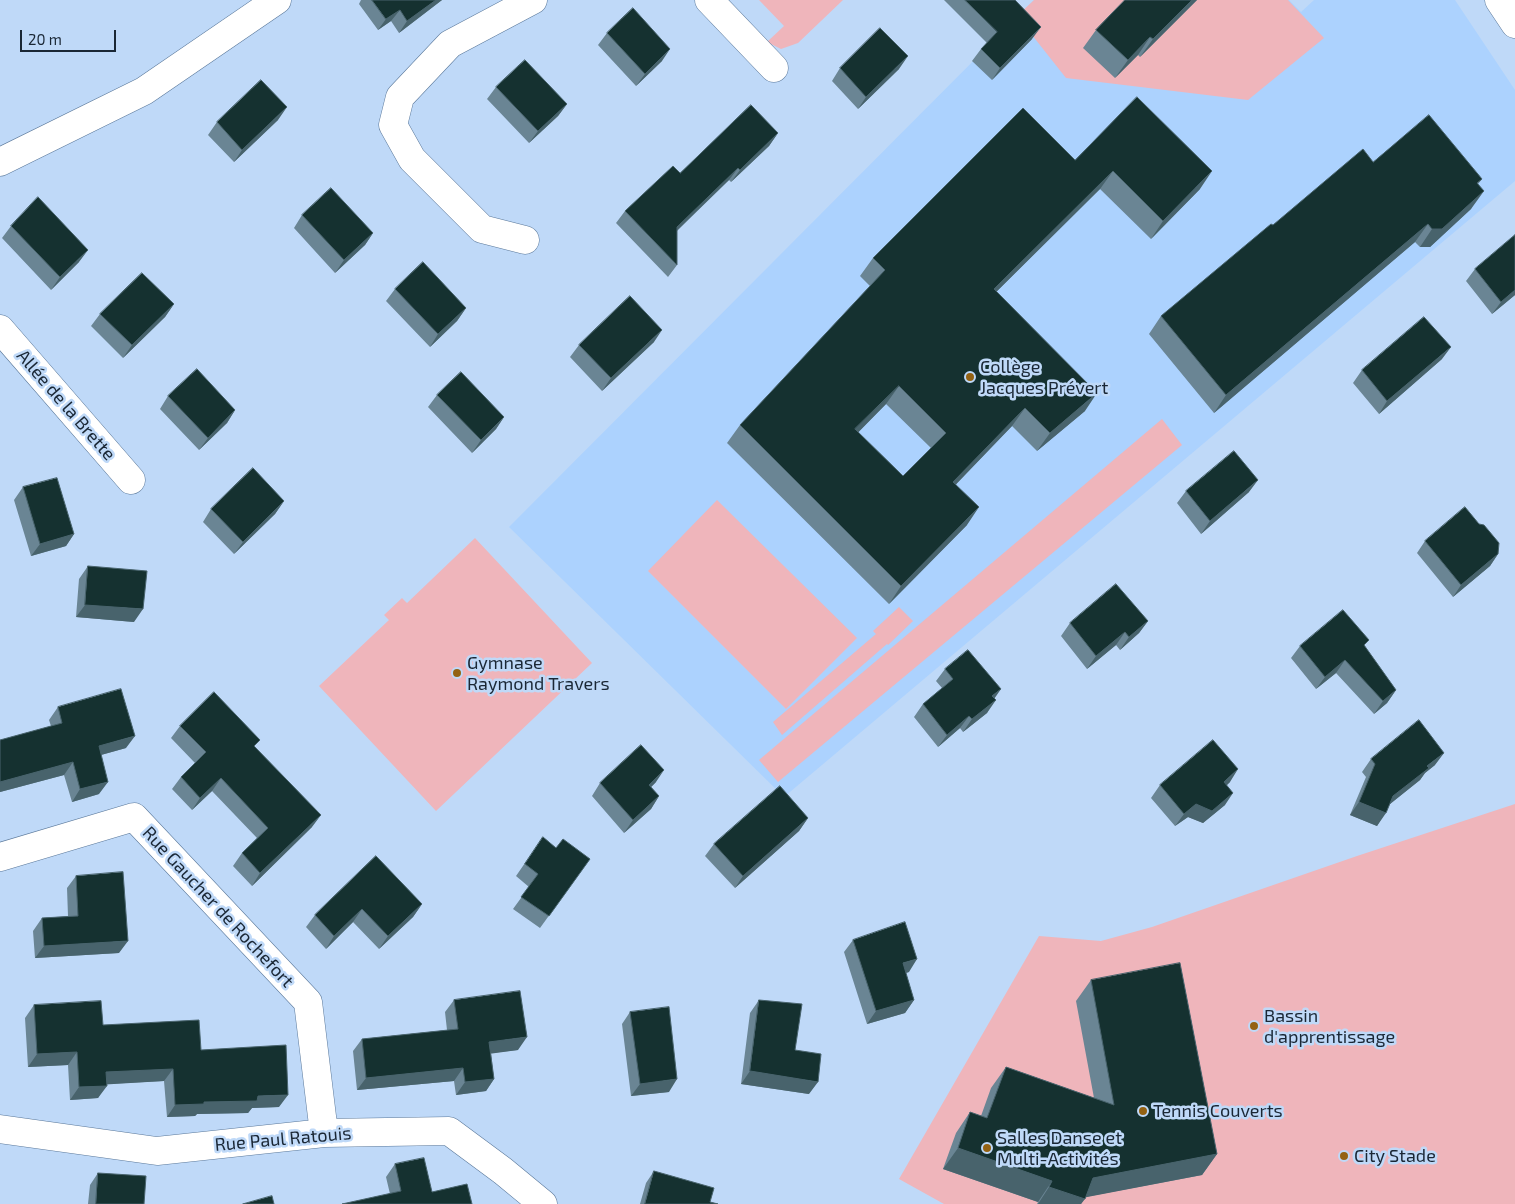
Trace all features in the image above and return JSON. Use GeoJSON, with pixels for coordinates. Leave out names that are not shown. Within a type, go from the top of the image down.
{"type":"FeatureCollection","features":[{"type":"Feature","properties":{"kind":"street"},"geometry":{"type":"LineString","coordinates":[[0,162],[144,92],[277,0]]}},
{"type":"Feature","properties":{"kind":"street"},"geometry":{"type":"LineString","coordinates":[[525,240],[482,229],[412,159],[393,125],[400,97],[450,44],[533,0]]}},
{"type":"Feature","properties":{"kind":"street"},"geometry":{"type":"LineString","coordinates":[[709,0],[774,68]]}},
{"type":"Feature","properties":{"kind":"street"},"geometry":{"type":"LineString","coordinates":[[1499,0],[1515,24]]}},
{"type":"Feature","properties":{"kind":"street","name":"Allée de la Brette"},"geometry":{"type":"LineString","coordinates":[[0,330],[131,480]]}},
{"type":"Feature","properties":{"kind":"street","name":"Rue Gaucher de Rochefort"},"geometry":{"type":"LineString","coordinates":[[0,857],[134,817],[308,1002],[324,1133]]}},
{"type":"Feature","properties":{"kind":"street","name":"Rue Paul Ratouis"},"geometry":{"type":"LineString","coordinates":[[0,1129],[157,1151],[324,1133],[449,1130],[543,1204]]}},
{"type":"Feature","properties":{"kind":"shaded area"},"geometry":{"type":"Polygon","coordinates":[[[759,0],[843,0],[798,43],[781,49],[767,42],[784,26],[759,0]]]}},
{"type":"Feature","properties":{"kind":"shaded area","name":"Collège Jacques Prévert"},"geometry":{"type":"Polygon","coordinates":[[[1034,0],[1289,0],[1301,12],[1314,0],[1455,0],[1515,90],[1515,181],[784,797],[509,527],[1034,0]]]}},
{"type":"Feature","properties":{"kind":"shaded area"},"geometry":{"type":"Polygon","coordinates":[[[1034,0],[1288,0],[1324,38],[1248,100],[1066,78],[1017,16],[1034,0]]]}},
{"type":"Feature","properties":{"kind":"shaded area"},"geometry":{"type":"Polygon","coordinates":[[[1162,419],[1182,445],[778,782],[759,760],[1162,419]]]}},
{"type":"Feature","properties":{"kind":"shaded area"},"geometry":{"type":"Polygon","coordinates":[[[717,500],[857,638],[786,709],[648,571],[717,500]]]}},
{"type":"Feature","properties":{"kind":"shaded area","name":"Gymnase Raymond Travers"},"geometry":{"type":"Polygon","coordinates":[[[475,538],[592,663],[436,811],[319,686],[389,620],[384,615],[402,598],[407,603],[475,538]]]}},
{"type":"Feature","properties":{"kind":"shaded area"},"geometry":{"type":"Polygon","coordinates":[[[899,607],[913,621],[888,645],[782,735],[773,722],[876,634],[873,631],[899,607]]]}},
{"type":"Feature","properties":{"kind":"shaded area"},"geometry":{"type":"Polygon","coordinates":[[[1515,804],[1515,1204],[944,1204],[899,1179],[1039,936],[1101,941],[1152,927],[1515,804]]]}},
{"type":"Feature","properties":{"kind":"building"},"geometry":{"type":"Polygon","coordinates":[[[372,0],[436,0],[407,21],[400,10],[386,19],[372,0]]]}},
{"type":"Feature","properties":{"kind":"building"},"geometry":{"type":"Polygon","coordinates":[[[965,0],[1015,0],[1041,27],[1000,68],[981,49],[997,32],[965,0]]]}},
{"type":"Feature","properties":{"kind":"building"},"geometry":{"type":"Polygon","coordinates":[[[1125,0],[1192,0],[1153,39],[1150,37],[1128,60],[1096,30],[1125,0]]]}},
{"type":"Feature","properties":{"kind":"building"},"geometry":{"type":"Polygon","coordinates":[[[633,8],[670,49],[645,74],[607,33],[633,8]]]}},
{"type":"Feature","properties":{"kind":"building"},"geometry":{"type":"Polygon","coordinates":[[[880,28],[908,56],[866,97],[840,68],[880,28]]]}},
{"type":"Feature","properties":{"kind":"building"},"geometry":{"type":"Polygon","coordinates":[[[525,60],[567,104],[538,131],[496,87],[525,60]]]}},
{"type":"Feature","properties":{"kind":"building"},"geometry":{"type":"Polygon","coordinates":[[[261,80],[287,107],[242,150],[217,122],[261,80]]]}},
{"type":"Feature","properties":{"kind":"building"},"geometry":{"type":"Polygon","coordinates":[[[1137,97],[1212,171],[1163,221],[1113,171],[994,289],[1097,393],[1050,433],[1025,408],[953,482],[979,507],[901,586],[740,425],[885,270],[873,258],[1023,108],[1075,160],[1137,97]],[[899,386],[855,429],[903,476],[946,433],[899,386]]]}},
{"type":"Feature","properties":{"kind":"building"},"geometry":{"type":"Polygon","coordinates":[[[751,105],[778,133],[740,170],[738,168],[677,227],[677,265],[625,211],[673,166],[680,173],[751,105]]]}},
{"type":"Feature","properties":{"kind":"building"},"geometry":{"type":"Polygon","coordinates":[[[1429,115],[1482,179],[1477,183],[1484,191],[1442,229],[1432,229],[1428,224],[1226,395],[1161,316],[1363,149],[1373,162],[1429,115]]]}},
{"type":"Feature","properties":{"kind":"building"},"geometry":{"type":"Polygon","coordinates":[[[331,188],[373,233],[344,260],[302,215],[331,188]]]}},
{"type":"Feature","properties":{"kind":"building"},"geometry":{"type":"Polygon","coordinates":[[[38,197],[88,250],[60,277],[11,226],[38,197]]]}},
{"type":"Feature","properties":{"kind":"building"},"geometry":{"type":"Polygon","coordinates":[[[1515,235],[1515,290],[1501,302],[1475,269],[1515,235]]]}},
{"type":"Feature","properties":{"kind":"building"},"geometry":{"type":"Polygon","coordinates":[[[423,262],[466,308],[438,334],[395,289],[423,262]]]}},
{"type":"Feature","properties":{"kind":"building"},"geometry":{"type":"Polygon","coordinates":[[[142,273],[174,304],[132,345],[100,314],[142,273]]]}},
{"type":"Feature","properties":{"kind":"building"},"geometry":{"type":"Polygon","coordinates":[[[630,296],[662,330],[611,378],[579,345],[630,296]]]}},
{"type":"Feature","properties":{"kind":"building"},"geometry":{"type":"Polygon","coordinates":[[[1424,317],[1451,347],[1387,401],[1362,370],[1424,317]]]}},
{"type":"Feature","properties":{"kind":"building"},"geometry":{"type":"Polygon","coordinates":[[[197,369],[235,410],[208,438],[168,396],[197,369]]]}},
{"type":"Feature","properties":{"kind":"building"},"geometry":{"type":"Polygon","coordinates":[[[461,372],[504,417],[481,440],[437,395],[461,372]]]}},
{"type":"Feature","properties":{"kind":"building"},"geometry":{"type":"Polygon","coordinates":[[[1234,451],[1258,480],[1210,521],[1186,491],[1234,451]]]}},
{"type":"Feature","properties":{"kind":"building"},"geometry":{"type":"Polygon","coordinates":[[[253,468],[284,501],[243,542],[211,509],[253,468]]]}},
{"type":"Feature","properties":{"kind":"building"},"geometry":{"type":"Polygon","coordinates":[[[57,478],[74,534],[40,544],[23,487],[57,478]]]}},
{"type":"Feature","properties":{"kind":"building"},"geometry":{"type":"Polygon","coordinates":[[[1465,507],[1499,543],[1498,554],[1461,585],[1425,541],[1465,507]]]}},
{"type":"Feature","properties":{"kind":"building"},"geometry":{"type":"Polygon","coordinates":[[[88,566],[147,571],[143,609],[85,605],[88,566]]]}},
{"type":"Feature","properties":{"kind":"building"},"geometry":{"type":"Polygon","coordinates":[[[1116,584],[1148,621],[1129,637],[1125,632],[1096,656],[1070,623],[1116,584]]]}},
{"type":"Feature","properties":{"kind":"building"},"geometry":{"type":"Polygon","coordinates":[[[1343,610],[1369,640],[1364,645],[1396,690],[1383,701],[1345,660],[1325,677],[1300,646],[1343,610]]]}},
{"type":"Feature","properties":{"kind":"building"},"geometry":{"type":"Polygon","coordinates":[[[968,650],[1001,689],[992,696],[996,700],[972,719],[969,716],[947,735],[923,704],[953,679],[945,669],[968,650]]]}},
{"type":"Feature","properties":{"kind":"building"},"geometry":{"type":"Polygon","coordinates":[[[121,689],[135,736],[99,746],[108,782],[80,789],[73,762],[0,782],[0,740],[62,723],[58,707],[121,689]]]}},
{"type":"Feature","properties":{"kind":"building"},"geometry":{"type":"Polygon","coordinates":[[[214,692],[260,740],[254,746],[321,815],[260,873],[242,853],[268,828],[221,778],[200,798],[181,777],[206,752],[180,726],[214,692]]]}},
{"type":"Feature","properties":{"kind":"building"},"geometry":{"type":"Polygon","coordinates":[[[1419,720],[1444,753],[1427,766],[1429,768],[1393,796],[1386,813],[1359,802],[1375,764],[1371,759],[1419,720]]]}},
{"type":"Feature","properties":{"kind":"building"},"geometry":{"type":"Polygon","coordinates":[[[1213,740],[1238,769],[1224,782],[1233,793],[1212,811],[1196,804],[1184,814],[1160,785],[1213,740]]]}},
{"type":"Feature","properties":{"kind":"building"},"geometry":{"type":"Polygon","coordinates":[[[641,745],[664,770],[649,785],[659,796],[633,820],[600,783],[641,745]]]}},
{"type":"Feature","properties":{"kind":"building"},"geometry":{"type":"Polygon","coordinates":[[[780,786],[808,818],[743,876],[714,844],[780,786]]]}},
{"type":"Feature","properties":{"kind":"building"},"geometry":{"type":"Polygon","coordinates":[[[543,837],[556,848],[563,839],[590,859],[549,916],[521,897],[538,874],[525,864],[543,837]]]}},
{"type":"Feature","properties":{"kind":"building"},"geometry":{"type":"Polygon","coordinates":[[[376,856],[422,904],[388,936],[362,909],[334,936],[315,915],[376,856]]]}},
{"type":"Feature","properties":{"kind":"building"},"geometry":{"type":"Polygon","coordinates":[[[123,872],[128,941],[44,946],[42,918],[78,916],[76,876],[123,872]]]}},
{"type":"Feature","properties":{"kind":"building"},"geometry":{"type":"Polygon","coordinates":[[[905,922],[917,959],[903,963],[914,1000],[876,1011],[853,940],[905,922]]]}},
{"type":"Feature","properties":{"kind":"building"},"geometry":{"type":"Polygon","coordinates":[[[1180,963],[1217,1154],[1093,1178],[1085,1199],[1049,1187],[1052,1181],[958,1148],[970,1112],[987,1118],[1006,1067],[1114,1105],[1091,980],[1180,963]]]}},
{"type":"Feature","properties":{"kind":"building"},"geometry":{"type":"Polygon","coordinates":[[[520,991],[527,1037],[489,1042],[494,1079],[465,1082],[463,1068],[366,1078],[362,1039],[458,1029],[454,1000],[520,991]]]}},
{"type":"Feature","properties":{"kind":"building"},"geometry":{"type":"Polygon","coordinates":[[[759,1000],[802,1004],[795,1050],[821,1054],[818,1082],[750,1071],[759,1000]]]}},
{"type":"Feature","properties":{"kind":"building"},"geometry":{"type":"Polygon","coordinates":[[[101,1001],[103,1025],[199,1020],[201,1050],[286,1045],[288,1095],[258,1096],[257,1101],[204,1102],[204,1104],[175,1105],[173,1069],[106,1072],[107,1086],[79,1087],[77,1052],[37,1054],[34,1005],[101,1001]]]}},
{"type":"Feature","properties":{"kind":"building"},"geometry":{"type":"Polygon","coordinates":[[[669,1007],[677,1079],[640,1084],[630,1012],[669,1007]]]}},
{"type":"Feature","properties":{"kind":"building"},"geometry":{"type":"Polygon","coordinates":[[[424,1158],[432,1192],[467,1184],[472,1204],[342,1204],[401,1191],[395,1164],[424,1158]]]}},
{"type":"Feature","properties":{"kind":"building"},"geometry":{"type":"Polygon","coordinates":[[[654,1171],[714,1188],[710,1202],[718,1204],[645,1204],[654,1171]]]}},
{"type":"Feature","properties":{"kind":"building"},"geometry":{"type":"Polygon","coordinates":[[[98,1173],[146,1176],[144,1204],[96,1204],[98,1173]]]}},
{"type":"Feature","properties":{"kind":"building"},"geometry":{"type":"Polygon","coordinates":[[[272,1196],[274,1204],[243,1204],[272,1196]]]}},
{"type":"Feature","properties":{"kind":"place","name":"Collège Jacques Prévert"},"geometry":{"type":"Point","coordinates":[970,377]}},
{"type":"Feature","properties":{"kind":"place","name":"Gymnase Raymond Travers"},"geometry":{"type":"Point","coordinates":[457,673]}},
{"type":"Feature","properties":{"kind":"place","name":"Bassin d'apprentissage"},"geometry":{"type":"Point","coordinates":[1254,1026]}},
{"type":"Feature","properties":{"kind":"place","name":"Tennis Couverts"},"geometry":{"type":"Point","coordinates":[1143,1111]}},
{"type":"Feature","properties":{"kind":"place","name":"Salles Danse et Multi-Activités"},"geometry":{"type":"Point","coordinates":[987,1148]}},
{"type":"Feature","properties":{"kind":"place","name":"City Stade"},"geometry":{"type":"Point","coordinates":[1344,1156]}}]}
